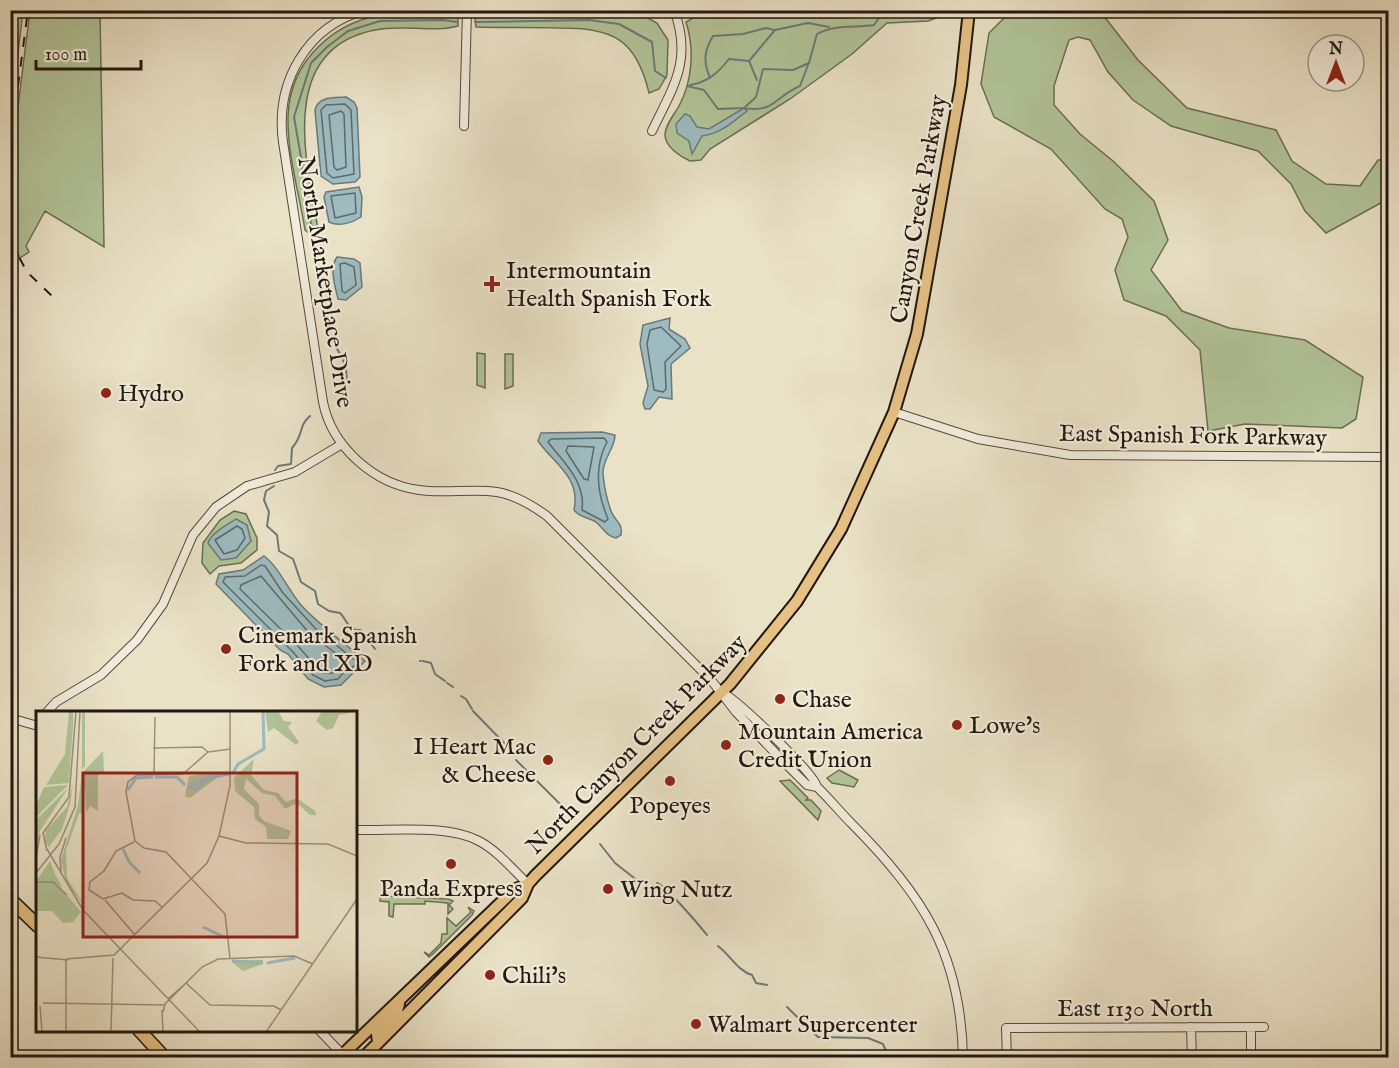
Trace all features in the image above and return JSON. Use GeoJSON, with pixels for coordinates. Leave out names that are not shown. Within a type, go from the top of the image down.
{"type":"FeatureCollection","features":[{"type":"Feature","properties":{"kind":"highway"},"geometry":{"type":"LineString","coordinates":[[10,898],[36,924]]}},
{"type":"Feature","properties":{"kind":"highway"},"geometry":{"type":"LineString","coordinates":[[141,1032],[165,1058]]}},
{"type":"Feature","properties":{"kind":"main road","name":"Canyon Creek Parkway"},"geometry":{"type":"LineString","coordinates":[[894,412],[920,319],[961,85],[969,10]]}},
{"type":"Feature","properties":{"kind":"main road","name":"North Canyon Creek Parkway"},"geometry":{"type":"LineString","coordinates":[[363,1058],[522,898],[528,885],[723,693],[760,650],[810,583],[841,529],[894,412]]}},
{"type":"Feature","properties":{"kind":"main road","name":"North Canyon Creek Parkway"},"geometry":{"type":"LineString","coordinates":[[342,1056],[514,890],[528,885]]}},
{"type":"Feature","properties":{"kind":"main road"},"geometry":{"type":"LineString","coordinates":[[378,1043],[377,1034],[397,1011],[399,1000]]}},
{"type":"Feature","properties":{"kind":"street","name":"North Marketplace Drive"},"geometry":{"type":"LineString","coordinates":[[366,10],[332,25],[307,49],[293,70],[283,98],[281,120],[323,402],[328,420],[342,444],[364,467],[401,487],[429,491],[499,492],[533,506],[566,533],[723,693],[738,703],[787,751],[815,779],[817,787]]}},
{"type":"Feature","properties":{"kind":"street"},"geometry":{"type":"LineString","coordinates":[[464,126],[467,10]]}},
{"type":"Feature","properties":{"kind":"street"},"geometry":{"type":"LineString","coordinates":[[652,131],[672,94],[680,67],[682,36],[674,10]]}},
{"type":"Feature","properties":{"kind":"street","name":"East Spanish Fork Parkway"},"geometry":{"type":"LineString","coordinates":[[894,412],[978,439],[1070,455],[1389,457]]}},
{"type":"Feature","properties":{"kind":"street"},"geometry":{"type":"LineString","coordinates":[[48,711],[56,702],[101,675],[137,640],[163,604],[192,535],[216,507],[246,486],[295,472],[342,444]]}},
{"type":"Feature","properties":{"kind":"street","name":"North Marketplace Drive"},"geometry":{"type":"LineString","coordinates":[[723,693],[733,709],[783,761],[790,761],[883,855],[930,918],[947,958],[956,994],[963,1058]]}},
{"type":"Feature","properties":{"kind":"street"},"geometry":{"type":"LineString","coordinates":[[10,718],[36,725]]}},
{"type":"Feature","properties":{"kind":"street"},"geometry":{"type":"LineString","coordinates":[[357,830],[448,832],[471,838],[493,850],[528,885]]}},
{"type":"Feature","properties":{"kind":"street"},"geometry":{"type":"LineString","coordinates":[[1191,1027],[1192,1058]]}},
{"type":"Feature","properties":{"kind":"street"},"geometry":{"type":"LineString","coordinates":[[1251,1027],[1251,1058]]}},
{"type":"Feature","properties":{"kind":"street","name":"East 1130 North"},"geometry":{"type":"LineString","coordinates":[[1007,1058],[1006,1028],[1264,1027]]}},
{"type":"Feature","properties":{"kind":"street"},"geometry":{"type":"LineString","coordinates":[[321,1032],[342,1056]]}},
{"type":"Feature","properties":{"kind":"green space"},"geometry":{"type":"Polygon","coordinates":[[[1012,10],[1100,11],[1138,60],[1187,108],[1276,130],[1292,161],[1326,184],[1360,186],[1378,160],[1388,160],[1388,199],[1326,233],[1305,211],[1291,184],[1258,151],[1171,126],[1133,100],[1108,72],[1090,40],[1078,37],[1069,40],[1054,86],[1054,105],[1080,134],[1113,161],[1154,201],[1168,240],[1151,270],[1182,311],[1229,328],[1305,340],[1363,377],[1356,419],[1342,428],[1245,424],[1208,431],[1200,350],[1166,316],[1124,300],[1115,270],[1128,237],[1122,219],[1105,209],[1051,149],[994,117],[981,84],[989,33],[1012,10]]]}},
{"type":"Feature","properties":{"kind":"green space"},"geometry":{"type":"Polygon","coordinates":[[[10,11],[23,11],[11,113],[10,11]]]}},
{"type":"Feature","properties":{"kind":"green space"},"geometry":{"type":"Polygon","coordinates":[[[30,11],[100,11],[104,247],[45,211],[26,246],[29,252],[20,258],[11,237],[11,162],[30,11]]]}},
{"type":"Feature","properties":{"kind":"green space"},"geometry":{"type":"Polygon","coordinates":[[[872,11],[955,11],[928,21],[887,23],[852,54],[790,99],[710,149],[701,160],[690,161],[674,151],[668,144],[665,135],[666,128],[683,97],[691,66],[691,44],[686,22],[693,18],[848,18],[866,16],[872,11]]]}},
{"type":"Feature","properties":{"kind":"green space"},"geometry":{"type":"Polygon","coordinates":[[[388,14],[453,14],[458,19],[458,26],[438,29],[385,28],[375,30],[344,41],[323,60],[311,83],[305,111],[308,172],[318,229],[309,233],[305,230],[291,159],[288,130],[291,96],[297,77],[319,46],[334,34],[350,25],[388,14]]]}},
{"type":"Feature","properties":{"kind":"green space"},"geometry":{"type":"Polygon","coordinates":[[[479,14],[626,14],[648,18],[657,23],[668,40],[667,75],[659,89],[649,93],[644,74],[629,48],[607,34],[578,29],[476,27],[475,19],[479,14]]]}},
{"type":"Feature","properties":{"kind":"green space"},"geometry":{"type":"Polygon","coordinates":[[[477,353],[485,354],[485,388],[477,385],[477,353]]]}},
{"type":"Feature","properties":{"kind":"green space"},"geometry":{"type":"Polygon","coordinates":[[[505,354],[513,354],[513,386],[505,389],[505,354]]]}},
{"type":"Feature","properties":{"kind":"green space"},"geometry":{"type":"Polygon","coordinates":[[[234,511],[246,514],[257,538],[257,550],[241,563],[219,566],[210,574],[202,563],[203,543],[220,520],[234,511]]]}},
{"type":"Feature","properties":{"kind":"green space"},"geometry":{"type":"Polygon","coordinates":[[[839,770],[858,780],[854,787],[832,783],[827,778],[839,770]]]}},
{"type":"Feature","properties":{"kind":"green space"},"geometry":{"type":"Polygon","coordinates":[[[790,780],[808,798],[806,800],[811,800],[821,811],[818,820],[780,781],[790,780]]]}},
{"type":"Feature","properties":{"kind":"green space"},"geometry":{"type":"Polygon","coordinates":[[[384,896],[448,899],[453,901],[449,905],[453,909],[448,914],[448,903],[425,901],[425,904],[394,904],[393,917],[389,916],[389,902],[380,901],[380,898],[384,896]]]}},
{"type":"Feature","properties":{"kind":"green space"},"geometry":{"type":"Polygon","coordinates":[[[468,907],[474,911],[472,915],[429,957],[424,952],[429,955],[441,943],[442,934],[447,934],[447,918],[456,926],[471,912],[468,907]]]}},
{"type":"Feature","properties":{"kind":"water"},"geometry":{"type":"Polygon","coordinates":[[[346,97],[354,102],[357,108],[360,177],[355,182],[333,184],[321,176],[315,110],[319,102],[323,100],[346,97]]]}},
{"type":"Feature","properties":{"kind":"water"},"geometry":{"type":"Polygon","coordinates":[[[744,108],[747,111],[726,127],[702,136],[692,154],[689,141],[677,133],[676,124],[685,114],[690,116],[697,127],[709,129],[744,108]]]}},
{"type":"Feature","properties":{"kind":"water"},"geometry":{"type":"Polygon","coordinates":[[[359,187],[362,197],[361,217],[345,224],[329,222],[324,197],[326,192],[359,187]]]}},
{"type":"Feature","properties":{"kind":"water"},"geometry":{"type":"Polygon","coordinates":[[[337,257],[354,259],[360,263],[362,287],[346,300],[338,299],[334,283],[333,266],[337,257]]]}},
{"type":"Feature","properties":{"kind":"water"},"geometry":{"type":"Polygon","coordinates":[[[670,318],[669,329],[685,339],[690,348],[671,364],[672,399],[659,397],[650,409],[645,409],[643,403],[648,386],[640,344],[643,325],[670,318]]]}},
{"type":"Feature","properties":{"kind":"water"},"geometry":{"type":"Polygon","coordinates":[[[602,432],[615,435],[604,464],[603,474],[610,507],[621,527],[621,535],[616,538],[607,534],[596,522],[576,513],[574,489],[570,480],[538,441],[541,433],[602,432]]]}},
{"type":"Feature","properties":{"kind":"water"},"geometry":{"type":"Polygon","coordinates":[[[236,519],[247,525],[251,541],[236,558],[221,560],[208,543],[216,533],[236,519]]]}},
{"type":"Feature","properties":{"kind":"water"},"geometry":{"type":"Polygon","coordinates":[[[264,556],[274,566],[308,613],[365,661],[341,685],[324,687],[308,679],[288,654],[280,650],[216,584],[219,574],[243,570],[264,556]]]}},
{"type":"Feature","properties":{"kind":"waterway"},"geometry":{"type":"LineString","coordinates":[[687,86],[704,90],[718,109],[744,108],[756,97],[763,69],[793,70],[809,63],[817,34],[837,28],[874,25],[883,12],[893,10]]}},
{"type":"Feature","properties":{"kind":"waterway"},"geometry":{"type":"LineString","coordinates":[[313,232],[303,188],[302,163],[294,117],[311,63],[348,31],[380,21],[443,20],[457,22]]}},
{"type":"Feature","properties":{"kind":"waterway"},"geometry":{"type":"LineString","coordinates":[[475,22],[589,20],[619,24],[652,42],[655,71],[666,78]]}},
{"type":"Feature","properties":{"kind":"waterway"},"geometry":{"type":"LineString","coordinates":[[690,85],[712,76],[729,59],[749,61],[775,30],[808,23],[829,27]]}},
{"type":"Feature","properties":{"kind":"waterway"},"geometry":{"type":"LineString","coordinates":[[710,78],[706,56],[713,36],[743,34],[766,28],[774,30]]}},
{"type":"Feature","properties":{"kind":"waterway"},"geometry":{"type":"LineString","coordinates":[[749,61],[757,80]]}},
{"type":"Feature","properties":{"kind":"waterway"},"geometry":{"type":"LineString","coordinates":[[744,108],[754,109],[768,106],[800,86],[808,65]]}},
{"type":"Feature","properties":{"kind":"waterway"},"geometry":{"type":"LineString","coordinates":[[315,249],[325,324],[346,370],[346,393],[336,401]]}},
{"type":"Feature","properties":{"kind":"waterway"},"geometry":{"type":"LineString","coordinates":[[275,470],[278,466],[291,464],[292,448],[310,416]]}},
{"type":"Feature","properties":{"kind":"waterway"},"geometry":{"type":"LineString","coordinates":[[274,486],[266,491],[264,500],[269,512],[267,526],[277,535],[279,551],[293,559],[301,582],[315,591],[318,604],[329,611],[340,613],[353,629],[361,630],[375,649]]}},
{"type":"Feature","properties":{"kind":"waterway"},"geometry":{"type":"LineString","coordinates":[[423,661],[431,663],[435,674],[445,681]]}},
{"type":"Feature","properties":{"kind":"waterway"},"geometry":{"type":"LineString","coordinates":[[447,683],[453,687]]}},
{"type":"Feature","properties":{"kind":"waterway"},"geometry":{"type":"LineString","coordinates":[[461,696],[466,699],[472,709]]}},
{"type":"Feature","properties":{"kind":"waterway"},"geometry":{"type":"LineString","coordinates":[[473,711],[508,747]]}},
{"type":"Feature","properties":{"kind":"waterway"},"geometry":{"type":"LineString","coordinates":[[516,760],[570,814]]}},
{"type":"Feature","properties":{"kind":"waterway"},"geometry":{"type":"LineString","coordinates":[[600,844],[615,863],[638,881]]}},
{"type":"Feature","properties":{"kind":"waterway"},"geometry":{"type":"LineString","coordinates":[[657,883],[674,898],[707,935]]}},
{"type":"Feature","properties":{"kind":"waterway"},"geometry":{"type":"LineString","coordinates":[[718,946],[739,967],[752,975],[756,983],[767,985]]}},
{"type":"Feature","properties":{"kind":"waterway"},"geometry":{"type":"LineString","coordinates":[[787,1007],[818,1037],[868,1038],[883,1044],[889,1058]]}},
{"type":"Feature","properties":{"kind":"railway"},"geometry":{"type":"LineString","coordinates":[[10,146],[28,10]]}},
{"type":"Feature","properties":{"kind":"railway"},"geometry":{"type":"LineString","coordinates":[[10,240],[27,272],[53,297]]}},
{"type":"Feature","properties":{"kind":"place","name":"Intermountain Health Spanish Fork"},"geometry":{"type":"Point","coordinates":[492,284]}},
{"type":"Feature","properties":{"kind":"place","name":"Hydro"},"geometry":{"type":"Point","coordinates":[106,393]}},
{"type":"Feature","properties":{"kind":"place","name":"Cinemark Spanish Fork and XD"},"geometry":{"type":"Point","coordinates":[226,649]}},
{"type":"Feature","properties":{"kind":"place","name":"Chase"},"geometry":{"type":"Point","coordinates":[780,699]}},
{"type":"Feature","properties":{"kind":"place","name":"Lowe's"},"geometry":{"type":"Point","coordinates":[957,725]}},
{"type":"Feature","properties":{"kind":"place","name":"Mountain America Credit Union"},"geometry":{"type":"Point","coordinates":[726,745]}},
{"type":"Feature","properties":{"kind":"place","name":"I Heart Mac & Cheese"},"geometry":{"type":"Point","coordinates":[548,760]}},
{"type":"Feature","properties":{"kind":"place","name":"Popeyes"},"geometry":{"type":"Point","coordinates":[670,781]}},
{"type":"Feature","properties":{"kind":"place","name":"Panda Express"},"geometry":{"type":"Point","coordinates":[451,864]}},
{"type":"Feature","properties":{"kind":"place","name":"Wing Nutz"},"geometry":{"type":"Point","coordinates":[608,889]}},
{"type":"Feature","properties":{"kind":"place","name":"Chili's"},"geometry":{"type":"Point","coordinates":[490,975]}},
{"type":"Feature","properties":{"kind":"place","name":"Walmart Supercenter"},"geometry":{"type":"Point","coordinates":[696,1024]}}]}
